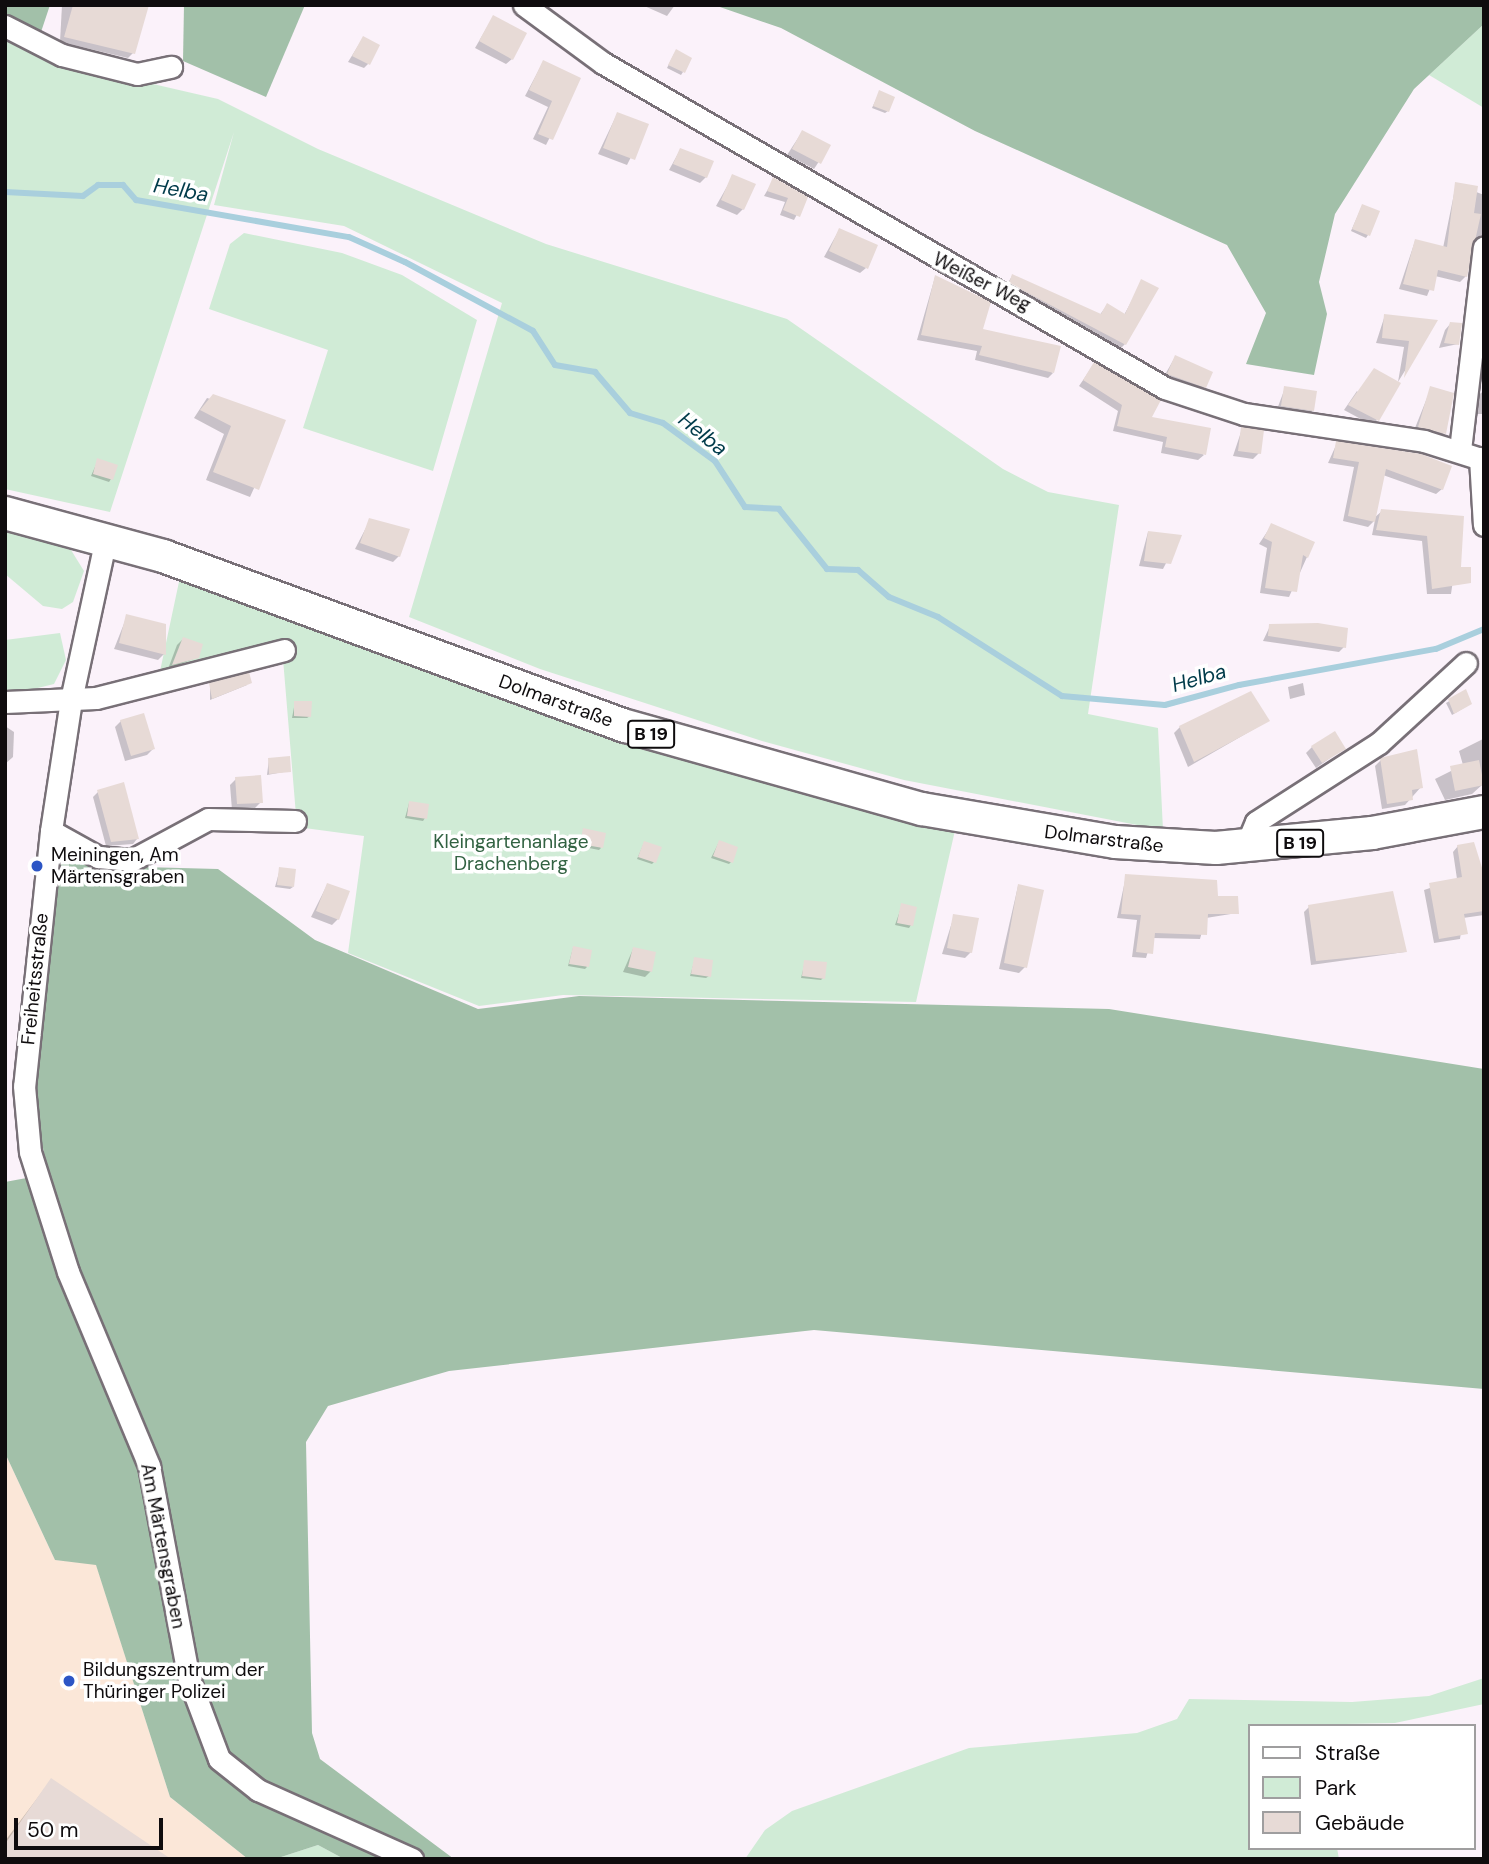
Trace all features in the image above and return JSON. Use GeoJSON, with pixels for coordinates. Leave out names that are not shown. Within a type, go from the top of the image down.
{"type":"FeatureCollection","features":[{"type":"Feature","properties":{"kind":"main road","name":"Dolmarstraße"},"geometry":{"type":"LineString","coordinates":[[5,513],[106,538],[747,765],[1033,830],[1175,847],[1245,848],[1484,811]]}},
{"type":"Feature","properties":{"kind":"street","name":"Weißer Weg"},"geometry":{"type":"LineString","coordinates":[[524,5],[626,77],[1165,388],[1244,414],[1475,456]]}},
{"type":"Feature","properties":{"kind":"street"},"geometry":{"type":"LineString","coordinates":[[5,26],[53,53],[137,74],[171,67]]}},
{"type":"Feature","properties":{"kind":"street"},"geometry":{"type":"LineString","coordinates":[[1484,247],[1475,456],[1484,525]]}},
{"type":"Feature","properties":{"kind":"street"},"geometry":{"type":"LineString","coordinates":[[71,700],[106,538]]}},
{"type":"Feature","properties":{"kind":"street"},"geometry":{"type":"LineString","coordinates":[[5,702],[71,700],[284,650]]}},
{"type":"Feature","properties":{"kind":"street"},"geometry":{"type":"LineString","coordinates":[[1245,848],[1256,822],[1378,743],[1466,663]]}},
{"type":"Feature","properties":{"kind":"street","name":"Freiheitsstraße"},"geometry":{"type":"LineString","coordinates":[[14,1085],[71,700]]}},
{"type":"Feature","properties":{"kind":"street"},"geometry":{"type":"LineString","coordinates":[[51,831],[98,857],[132,860],[208,819],[230,814],[295,821]]}},
{"type":"Feature","properties":{"kind":"street","name":"Am Märtensgraben"},"geometry":{"type":"LineString","coordinates":[[14,1085],[30,1152],[51,1221],[149,1466],[204,1730],[239,1780],[412,1859]]}},
{"type":"Feature","properties":{"kind":"shaded area","name":"Bildungszentrum der Thüringer Polizei"},"geometry":{"type":"Polygon","coordinates":[[[5,1453],[55,1560],[96,1564],[170,1797],[248,1859],[5,1859],[5,1453]]]}},
{"type":"Feature","properties":{"kind":"green space"},"geometry":{"type":"Polygon","coordinates":[[[5,5],[50,5],[40,35],[5,20],[5,5]]]}},
{"type":"Feature","properties":{"kind":"green space"},"geometry":{"type":"Polygon","coordinates":[[[184,5],[305,5],[266,97],[183,61],[184,5]]]}},
{"type":"Feature","properties":{"kind":"green space"},"geometry":{"type":"Polygon","coordinates":[[[1484,5],[1484,24],[1414,89],[1335,214],[1319,282],[1327,314],[1314,375],[1246,364],[1266,313],[1227,245],[975,131],[781,28],[717,6],[1484,5]]]}},
{"type":"Feature","properties":{"kind":"green space"},"geometry":{"type":"Polygon","coordinates":[[[1484,24],[1484,108],[1429,75],[1484,24]]]}},
{"type":"Feature","properties":{"kind":"green space"},"geometry":{"type":"Polygon","coordinates":[[[5,31],[49,60],[218,99],[318,149],[546,244],[787,319],[1003,469],[1048,492],[1119,505],[1088,714],[1158,728],[1163,830],[904,780],[762,741],[540,669],[409,617],[502,303],[344,226],[214,205],[234,132],[110,512],[5,489],[5,31]]]}},
{"type":"Feature","properties":{"kind":"green space"},"geometry":{"type":"Polygon","coordinates":[[[244,233],[342,253],[402,275],[477,320],[433,471],[303,428],[328,350],[209,309],[230,244],[244,233]]]}},
{"type":"Feature","properties":{"kind":"green space"},"geometry":{"type":"Polygon","coordinates":[[[5,529],[71,550],[84,571],[73,602],[62,609],[43,606],[5,574],[5,529]]]}},
{"type":"Feature","properties":{"kind":"green space","name":"Kleingartenanlage Drachenberg"},"geometry":{"type":"Polygon","coordinates":[[[180,577],[956,826],[916,1002],[563,995],[479,1006],[348,953],[364,836],[297,827],[282,647],[159,676],[180,577]]]}},
{"type":"Feature","properties":{"kind":"green space"},"geometry":{"type":"Polygon","coordinates":[[[60,633],[66,660],[54,684],[5,696],[5,640],[60,633]]]}},
{"type":"Feature","properties":{"kind":"green space"},"geometry":{"type":"Polygon","coordinates":[[[65,849],[105,866],[218,869],[315,940],[478,1009],[579,996],[1109,1009],[1484,1069],[1484,1389],[814,1330],[449,1371],[328,1406],[306,1442],[312,1733],[320,1759],[454,1859],[423,1859],[410,1849],[402,1859],[344,1859],[318,1845],[275,1859],[248,1859],[170,1797],[96,1565],[55,1560],[5,1453],[5,1182],[48,1174],[32,1091],[55,859],[65,849]]]}},
{"type":"Feature","properties":{"kind":"green space"},"geometry":{"type":"Polygon","coordinates":[[[1484,1678],[1484,1704],[1395,1723],[1248,1724],[1248,1850],[1337,1850],[1339,1859],[745,1859],[765,1830],[792,1811],[969,1748],[1137,1733],[1177,1719],[1189,1699],[1352,1702],[1429,1696],[1484,1678]]]}},
{"type":"Feature","properties":{"kind":"green space"},"geometry":{"type":"Polygon","coordinates":[[[318,1845],[344,1859],[275,1859],[318,1845]]]}},
{"type":"Feature","properties":{"kind":"building"},"geometry":{"type":"Polygon","coordinates":[[[73,5],[149,5],[135,54],[64,37],[73,5]]]}},
{"type":"Feature","properties":{"kind":"building"},"geometry":{"type":"Polygon","coordinates":[[[493,15],[527,33],[513,60],[479,41],[493,15]]]}},
{"type":"Feature","properties":{"kind":"building"},"geometry":{"type":"Polygon","coordinates":[[[363,36],[380,45],[370,65],[352,56],[363,36]]]}},
{"type":"Feature","properties":{"kind":"building"},"geometry":{"type":"Polygon","coordinates":[[[676,49],[692,58],[685,73],[668,65],[676,49]]]}},
{"type":"Feature","properties":{"kind":"building"},"geometry":{"type":"Polygon","coordinates":[[[543,60],[581,78],[553,140],[538,134],[552,101],[529,90],[543,60]]]}},
{"type":"Feature","properties":{"kind":"building"},"geometry":{"type":"Polygon","coordinates":[[[879,90],[895,97],[889,112],[873,106],[879,90]]]}},
{"type":"Feature","properties":{"kind":"building"},"geometry":{"type":"Polygon","coordinates":[[[617,112],[649,124],[635,160],[603,148],[617,112]]]}},
{"type":"Feature","properties":{"kind":"building"},"geometry":{"type":"Polygon","coordinates":[[[802,130],[831,145],[821,164],[792,149],[802,130]]]}},
{"type":"Feature","properties":{"kind":"building"},"geometry":{"type":"Polygon","coordinates":[[[680,148],[714,161],[707,178],[673,164],[680,148]]]}},
{"type":"Feature","properties":{"kind":"building"},"geometry":{"type":"Polygon","coordinates":[[[732,174],[756,184],[744,210],[721,200],[732,174]]]}},
{"type":"Feature","properties":{"kind":"building"},"geometry":{"type":"Polygon","coordinates":[[[773,177],[808,197],[800,217],[783,210],[788,198],[767,191],[773,177]]]}},
{"type":"Feature","properties":{"kind":"building"},"geometry":{"type":"Polygon","coordinates":[[[1455,182],[1478,186],[1474,213],[1481,214],[1467,277],[1438,270],[1434,291],[1403,284],[1415,239],[1447,247],[1455,182]]]}},
{"type":"Feature","properties":{"kind":"building"},"geometry":{"type":"Polygon","coordinates":[[[1362,204],[1380,211],[1370,236],[1352,229],[1362,204]]]}},
{"type":"Feature","properties":{"kind":"building"},"geometry":{"type":"Polygon","coordinates":[[[839,228],[878,245],[868,269],[829,251],[839,228]]]}},
{"type":"Feature","properties":{"kind":"building"},"geometry":{"type":"Polygon","coordinates":[[[1012,274],[1101,314],[1107,303],[1125,314],[1141,279],[1159,288],[1126,345],[1009,283],[1012,274]]]}},
{"type":"Feature","properties":{"kind":"building"},"geometry":{"type":"Polygon","coordinates":[[[935,275],[991,302],[983,329],[1061,346],[1054,373],[979,355],[982,346],[921,335],[935,275]]]}},
{"type":"Feature","properties":{"kind":"building"},"geometry":{"type":"Polygon","coordinates":[[[1384,314],[1438,320],[1404,378],[1409,341],[1382,338],[1384,314]]]}},
{"type":"Feature","properties":{"kind":"building"},"geometry":{"type":"Polygon","coordinates":[[[1450,322],[1462,323],[1459,345],[1444,343],[1450,322]]]}},
{"type":"Feature","properties":{"kind":"building"},"geometry":{"type":"Polygon","coordinates":[[[1175,355],[1213,372],[1206,388],[1167,374],[1175,355]]]}},
{"type":"Feature","properties":{"kind":"building"},"geometry":{"type":"Polygon","coordinates":[[[1094,362],[1161,400],[1152,417],[1211,428],[1206,455],[1165,447],[1167,437],[1117,426],[1122,405],[1083,380],[1094,362]]]}},
{"type":"Feature","properties":{"kind":"building"},"geometry":{"type":"Polygon","coordinates":[[[1374,368],[1401,383],[1379,421],[1348,405],[1374,368]]]}},
{"type":"Feature","properties":{"kind":"building"},"geometry":{"type":"Polygon","coordinates":[[[1284,386],[1317,391],[1314,411],[1281,406],[1284,386]]]}},
{"type":"Feature","properties":{"kind":"building"},"geometry":{"type":"Polygon","coordinates":[[[1430,386],[1454,393],[1446,434],[1418,427],[1430,386]]]}},
{"type":"Feature","properties":{"kind":"building"},"geometry":{"type":"Polygon","coordinates":[[[213,394],[286,420],[259,490],[213,472],[231,426],[200,410],[213,394]]]}},
{"type":"Feature","properties":{"kind":"building"},"geometry":{"type":"Polygon","coordinates":[[[1241,427],[1264,430],[1261,454],[1238,451],[1241,427]]]}},
{"type":"Feature","properties":{"kind":"building"},"geometry":{"type":"Polygon","coordinates":[[[1336,441],[1421,454],[1452,466],[1443,490],[1386,469],[1375,522],[1348,516],[1359,462],[1333,458],[1336,441]]]}},
{"type":"Feature","properties":{"kind":"building"},"geometry":{"type":"Polygon","coordinates":[[[97,458],[118,465],[113,480],[93,474],[97,458]]]}},
{"type":"Feature","properties":{"kind":"building"},"geometry":{"type":"Polygon","coordinates":[[[1381,509],[1464,516],[1461,567],[1471,567],[1471,583],[1432,589],[1427,536],[1376,530],[1381,509]]]}},
{"type":"Feature","properties":{"kind":"building"},"geometry":{"type":"Polygon","coordinates":[[[369,518],[410,529],[400,557],[360,543],[369,518]]]}},
{"type":"Feature","properties":{"kind":"building"},"geometry":{"type":"Polygon","coordinates":[[[1271,523],[1315,542],[1308,558],[1303,555],[1297,592],[1265,588],[1272,542],[1264,538],[1271,523]]]}},
{"type":"Feature","properties":{"kind":"building"},"geometry":{"type":"Polygon","coordinates":[[[1148,531],[1182,535],[1171,564],[1144,561],[1148,531]]]}},
{"type":"Feature","properties":{"kind":"building"},"geometry":{"type":"Polygon","coordinates":[[[126,614],[166,624],[166,655],[119,643],[126,614]]]}},
{"type":"Feature","properties":{"kind":"building"},"geometry":{"type":"Polygon","coordinates":[[[1318,623],[1348,628],[1346,648],[1268,636],[1269,624],[1318,623]]]}},
{"type":"Feature","properties":{"kind":"building"},"geometry":{"type":"Polygon","coordinates":[[[183,637],[203,644],[199,658],[172,665],[183,637]]]}},
{"type":"Feature","properties":{"kind":"building"},"geometry":{"type":"Polygon","coordinates":[[[249,672],[252,683],[212,699],[209,683],[249,672]]]}},
{"type":"Feature","properties":{"kind":"building"},"geometry":{"type":"Polygon","coordinates":[[[1466,689],[1472,704],[1454,714],[1448,699],[1466,689]]]}},
{"type":"Feature","properties":{"kind":"building"},"geometry":{"type":"Polygon","coordinates":[[[1251,691],[1270,721],[1194,762],[1179,726],[1251,691]]]}},
{"type":"Feature","properties":{"kind":"building"},"geometry":{"type":"Polygon","coordinates":[[[294,701],[312,701],[311,717],[294,716],[294,701]]]}},
{"type":"Feature","properties":{"kind":"building"},"geometry":{"type":"Polygon","coordinates":[[[144,713],[155,749],[131,756],[120,720],[144,713]]]}},
{"type":"Feature","properties":{"kind":"building"},"geometry":{"type":"Polygon","coordinates":[[[1335,731],[1346,749],[1322,763],[1311,746],[1335,731]]]}},
{"type":"Feature","properties":{"kind":"building"},"geometry":{"type":"Polygon","coordinates":[[[1417,749],[1423,788],[1412,790],[1413,800],[1387,804],[1380,758],[1417,749]]]}},
{"type":"Feature","properties":{"kind":"building"},"geometry":{"type":"Polygon","coordinates":[[[290,756],[291,772],[269,774],[268,758],[290,756]]]}},
{"type":"Feature","properties":{"kind":"building"},"geometry":{"type":"Polygon","coordinates":[[[1479,760],[1484,785],[1455,791],[1450,766],[1479,760]]]}},
{"type":"Feature","properties":{"kind":"building"},"geometry":{"type":"Polygon","coordinates":[[[261,775],[263,803],[237,804],[235,777],[261,775]]]}},
{"type":"Feature","properties":{"kind":"building"},"geometry":{"type":"Polygon","coordinates":[[[124,782],[139,839],[111,842],[97,790],[124,782]]]}},
{"type":"Feature","properties":{"kind":"building"},"geometry":{"type":"Polygon","coordinates":[[[409,801],[429,804],[427,819],[407,816],[409,801]]]}},
{"type":"Feature","properties":{"kind":"building"},"geometry":{"type":"Polygon","coordinates":[[[583,828],[606,833],[603,848],[580,844],[583,828]]]}},
{"type":"Feature","properties":{"kind":"building"},"geometry":{"type":"Polygon","coordinates":[[[719,840],[738,847],[733,863],[713,856],[719,840]]]}},
{"type":"Feature","properties":{"kind":"building"},"geometry":{"type":"Polygon","coordinates":[[[644,841],[662,847],[656,863],[638,857],[644,841]]]}},
{"type":"Feature","properties":{"kind":"building"},"geometry":{"type":"Polygon","coordinates":[[[1474,842],[1484,874],[1484,911],[1464,914],[1468,934],[1439,939],[1429,883],[1462,877],[1457,845],[1474,842]]]}},
{"type":"Feature","properties":{"kind":"building"},"geometry":{"type":"Polygon","coordinates":[[[279,867],[296,869],[294,887],[277,885],[279,867]]]}},
{"type":"Feature","properties":{"kind":"building"},"geometry":{"type":"Polygon","coordinates":[[[1125,874],[1217,880],[1218,896],[1238,896],[1239,914],[1208,914],[1207,935],[1155,933],[1153,954],[1136,952],[1141,915],[1121,914],[1125,874]]]}},
{"type":"Feature","properties":{"kind":"building"},"geometry":{"type":"Polygon","coordinates":[[[327,883],[350,891],[339,920],[316,911],[327,883]]]}},
{"type":"Feature","properties":{"kind":"building"},"geometry":{"type":"Polygon","coordinates":[[[1018,884],[1044,890],[1027,968],[1004,963],[1018,884]]]}},
{"type":"Feature","properties":{"kind":"building"},"geometry":{"type":"Polygon","coordinates":[[[1393,891],[1407,952],[1316,961],[1308,905],[1393,891]]]}},
{"type":"Feature","properties":{"kind":"building"},"geometry":{"type":"Polygon","coordinates":[[[901,903],[917,907],[913,926],[897,923],[901,903]]]}},
{"type":"Feature","properties":{"kind":"building"},"geometry":{"type":"Polygon","coordinates":[[[953,914],[979,918],[972,953],[947,948],[953,914]]]}},
{"type":"Feature","properties":{"kind":"building"},"geometry":{"type":"Polygon","coordinates":[[[573,946],[592,950],[589,967],[569,964],[573,946]]]}},
{"type":"Feature","properties":{"kind":"building"},"geometry":{"type":"Polygon","coordinates":[[[633,947],[656,952],[652,972],[628,967],[633,947]]]}},
{"type":"Feature","properties":{"kind":"building"},"geometry":{"type":"Polygon","coordinates":[[[694,957],[713,960],[711,977],[691,974],[694,957]]]}},
{"type":"Feature","properties":{"kind":"building"},"geometry":{"type":"Polygon","coordinates":[[[804,960],[827,962],[825,979],[802,976],[804,960]]]}},
{"type":"Feature","properties":{"kind":"building"},"geometry":{"type":"Polygon","coordinates":[[[51,1778],[171,1859],[5,1859],[5,1844],[51,1778]]]}},
{"type":"Feature","properties":{"kind":"waterway","name":"Helba"},"geometry":{"type":"LineString","coordinates":[[5,192],[83,196],[98,185],[123,185],[136,200],[349,237],[405,262],[533,331],[555,365],[595,372],[630,413],[663,423],[715,461],[745,507],[779,509],[827,569],[858,570],[889,597],[938,617],[1062,696],[1165,705],[1239,685],[1436,649],[1484,629]]}},
{"type":"Feature","properties":{"kind":"place","name":"Meiningen, Am Märtensgraben"},"geometry":{"type":"Point","coordinates":[37,866]}},
{"type":"Feature","properties":{"kind":"place","name":"Bildungszentrum der Thüringer Polizei"},"geometry":{"type":"Point","coordinates":[69,1681]}}]}
